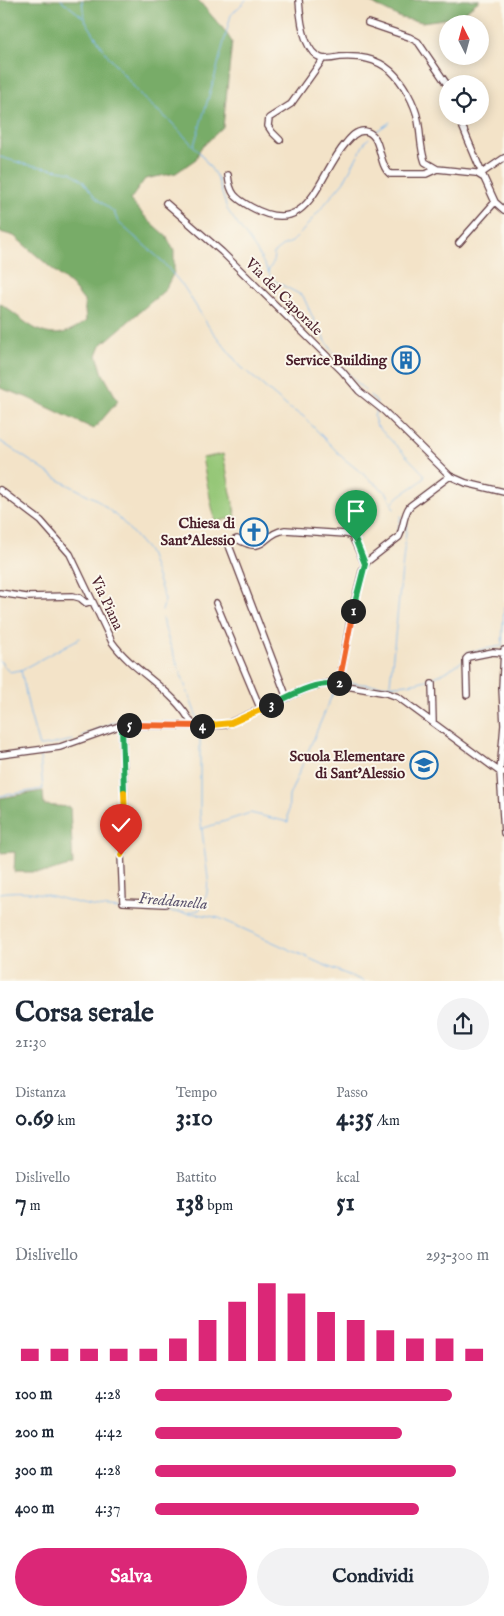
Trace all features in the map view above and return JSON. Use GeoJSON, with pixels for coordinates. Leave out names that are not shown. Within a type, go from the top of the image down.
{"type":"FeatureCollection","features":[{"type":"Feature","properties":{"kind":"street"},"geometry":{"type":"LineString","coordinates":[[299,0],[305,39],[315,55],[323,59],[360,57],[377,62],[392,72],[411,99],[418,120],[421,148],[425,162],[437,169],[476,173],[483,176]]}},
{"type":"Feature","properties":{"kind":"street"},"geometry":{"type":"LineString","coordinates":[[368,22],[418,42],[440,75]]}},
{"type":"Feature","properties":{"kind":"street"},"geometry":{"type":"LineString","coordinates":[[280,140],[268,126],[269,118],[291,104],[323,59]]}},
{"type":"Feature","properties":{"kind":"street"},"geometry":{"type":"LineString","coordinates":[[462,125],[495,202],[504,210]]}},
{"type":"Feature","properties":{"kind":"street"},"geometry":{"type":"LineString","coordinates":[[228,175],[232,193],[237,198],[256,209],[280,215],[294,214],[306,206],[343,146],[357,132],[365,131],[372,134],[377,141],[386,170],[390,174],[426,174],[437,169]]}},
{"type":"Feature","properties":{"kind":"street"},"geometry":{"type":"LineString","coordinates":[[483,176],[504,158]]}},
{"type":"Feature","properties":{"kind":"street"},"geometry":{"type":"LineString","coordinates":[[459,242],[495,202]]}},
{"type":"Feature","properties":{"kind":"street","name":"Via del Caporale"},"geometry":{"type":"LineString","coordinates":[[166,203],[222,252],[342,371],[359,391],[384,411],[450,476],[466,483],[504,492]]}},
{"type":"Feature","properties":{"kind":"street"},"geometry":{"type":"LineString","coordinates":[[365,564],[399,537],[402,532],[406,510],[450,476]]}},
{"type":"Feature","properties":{"kind":"street","name":"Via Piana"},"geometry":{"type":"LineString","coordinates":[[0,490],[41,521],[70,554],[105,629],[119,652],[172,697],[193,726]]}},
{"type":"Feature","properties":{"kind":"street"},"geometry":{"type":"LineString","coordinates":[[287,698],[228,543],[237,539],[253,546],[265,543],[276,533],[285,530],[346,534],[352,536],[356,541],[365,564],[351,616],[338,683]]}},
{"type":"Feature","properties":{"kind":"street"},"geometry":{"type":"LineString","coordinates":[[0,593],[26,597],[73,596],[80,598],[86,603],[92,601]]}},
{"type":"Feature","properties":{"kind":"street"},"geometry":{"type":"LineString","coordinates":[[216,603],[261,710]]}},
{"type":"Feature","properties":{"kind":"street"},"geometry":{"type":"LineString","coordinates":[[467,695],[466,661],[468,657],[475,654],[504,652],[502,688],[504,833]]}},
{"type":"Feature","properties":{"kind":"street"},"geometry":{"type":"LineString","coordinates":[[0,755],[60,747],[122,726],[225,724],[310,688],[338,683],[394,696],[502,772]]}},
{"type":"Feature","properties":{"kind":"street"},"geometry":{"type":"LineString","coordinates":[[432,684],[433,722]]}},
{"type":"Feature","properties":{"kind":"street"},"geometry":{"type":"LineString","coordinates":[[122,726],[126,843],[121,855],[124,902],[165,904]]}},
{"type":"Feature","properties":{"kind":"green space"},"geometry":{"type":"Polygon","coordinates":[[[0,0],[198,0],[232,42],[223,127],[200,149],[196,159],[176,173],[145,179],[130,200],[167,237],[174,251],[174,272],[165,290],[101,345],[97,355],[103,374],[118,401],[94,429],[26,397],[0,388],[0,303],[31,326],[51,334],[73,329],[86,321],[84,301],[72,286],[14,236],[0,232],[0,0]]]}},
{"type":"Feature","properties":{"kind":"green space"},"geometry":{"type":"Polygon","coordinates":[[[365,0],[480,0],[461,15],[439,15],[439,20],[422,22],[401,18],[365,0]]]}},
{"type":"Feature","properties":{"kind":"green space"},"geometry":{"type":"Polygon","coordinates":[[[223,454],[236,517],[215,522],[202,458],[223,454]]]}},
{"type":"Feature","properties":{"kind":"green space"},"geometry":{"type":"Polygon","coordinates":[[[43,791],[44,805],[70,807],[73,865],[48,872],[14,872],[15,852],[0,853],[0,798],[43,791]]]}},
{"type":"Feature","properties":{"kind":"waterway"},"geometry":{"type":"LineString","coordinates":[[61,0],[84,18],[105,52],[144,99],[171,122],[200,153],[217,177],[227,209],[258,253],[271,277],[276,282],[303,296],[317,327],[338,360]]}},
{"type":"Feature","properties":{"kind":"waterway"},"geometry":{"type":"LineString","coordinates":[[82,0],[84,17]]}},
{"type":"Feature","properties":{"kind":"waterway"},"geometry":{"type":"LineString","coordinates":[[194,145],[231,15],[246,0]]}},
{"type":"Feature","properties":{"kind":"waterway"},"geometry":{"type":"LineString","coordinates":[[374,133],[390,122]]}},
{"type":"Feature","properties":{"kind":"waterway"},"geometry":{"type":"LineString","coordinates":[[300,234],[344,181],[369,138]]}},
{"type":"Feature","properties":{"kind":"waterway"},"geometry":{"type":"LineString","coordinates":[[0,157],[24,164],[71,172],[83,181],[96,198],[114,212],[118,222],[161,260],[184,287],[209,327],[240,366],[289,408],[303,416],[343,458],[387,493],[394,509]]}},
{"type":"Feature","properties":{"kind":"waterway"},"geometry":{"type":"LineString","coordinates":[[268,271],[273,263],[274,253],[297,237]]}},
{"type":"Feature","properties":{"kind":"waterway"},"geometry":{"type":"LineString","coordinates":[[344,369],[365,391]]}},
{"type":"Feature","properties":{"kind":"waterway"},"geometry":{"type":"LineString","coordinates":[[370,395],[377,403]]}},
{"type":"Feature","properties":{"kind":"waterway"},"geometry":{"type":"LineString","coordinates":[[377,409],[374,416],[376,425],[424,474],[424,478],[393,503]]}},
{"type":"Feature","properties":{"kind":"waterway"},"geometry":{"type":"LineString","coordinates":[[0,441],[59,480],[96,499],[122,521],[150,556],[165,600],[162,611]]}},
{"type":"Feature","properties":{"kind":"waterway"},"geometry":{"type":"LineString","coordinates":[[397,535],[401,516]]}},
{"type":"Feature","properties":{"kind":"waterway"},"geometry":{"type":"LineString","coordinates":[[390,684],[407,522]]}},
{"type":"Feature","properties":{"kind":"waterway"},"geometry":{"type":"LineString","coordinates":[[367,558],[376,551]]}},
{"type":"Feature","properties":{"kind":"waterway"},"geometry":{"type":"LineString","coordinates":[[357,578],[361,565]]}},
{"type":"Feature","properties":{"kind":"waterway"},"geometry":{"type":"LineString","coordinates":[[341,681],[373,685],[395,685],[416,683],[436,676],[464,660],[468,652],[502,646],[504,607]]}},
{"type":"Feature","properties":{"kind":"waterway"},"geometry":{"type":"LineString","coordinates":[[162,618],[199,723]]}},
{"type":"Feature","properties":{"kind":"waterway"},"geometry":{"type":"LineString","coordinates":[[0,661],[9,672],[21,670],[80,638]]}},
{"type":"Feature","properties":{"kind":"waterway"},"geometry":{"type":"LineString","coordinates":[[21,670],[39,746]]}},
{"type":"Feature","properties":{"kind":"waterway"},"geometry":{"type":"LineString","coordinates":[[201,829],[250,813],[288,822],[289,796],[336,686]]}},
{"type":"Feature","properties":{"kind":"waterway"},"geometry":{"type":"LineString","coordinates":[[82,736],[115,722],[186,723]]}},
{"type":"Feature","properties":{"kind":"waterway"},"geometry":{"type":"LineString","coordinates":[[189,912],[199,910],[203,903],[207,893],[208,878],[200,815],[200,729]]}},
{"type":"Feature","properties":{"kind":"waterway"},"geometry":{"type":"LineString","coordinates":[[40,746],[73,740]]}},
{"type":"Feature","properties":{"kind":"waterway"},"geometry":{"type":"LineString","coordinates":[[0,796],[43,789],[40,756]]}},
{"type":"Feature","properties":{"kind":"waterway","name":"Freddanella"},"geometry":{"type":"LineString","coordinates":[[0,893],[32,892],[96,907],[207,915],[219,918],[363,981]]}},
{"type":"Feature","properties":{"kind":"place","name":"Service Building"},"geometry":{"type":"Point","coordinates":[406,360]}},
{"type":"Feature","properties":{"kind":"place","name":"Chiesa di Sant'Alessio"},"geometry":{"type":"Point","coordinates":[254,532]}},
{"type":"Feature","properties":{"kind":"place","name":"Scuola Elementare di Sant'Alessio"},"geometry":{"type":"Point","coordinates":[424,765]}},
{"type":"Feature","properties":{"kind":"route"},"geometry":{"type":"LineString","coordinates":[[121,855],[126,843],[122,726],[193,726],[231,723],[310,688],[329,684],[339,685],[351,616],[365,564],[356,541]]}}]}
